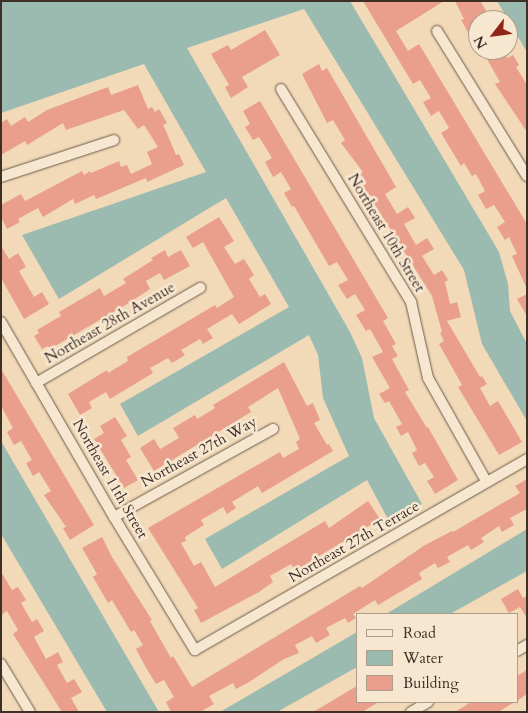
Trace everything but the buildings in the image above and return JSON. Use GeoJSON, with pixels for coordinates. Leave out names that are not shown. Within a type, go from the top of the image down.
{"type":"FeatureCollection","features":[{"type":"Feature","properties":{"kind":"street"},"geometry":{"type":"LineString","coordinates":[[437,31],[527,176]]}},
{"type":"Feature","properties":{"kind":"street","name":"Northeast 10th Street"},"geometry":{"type":"LineString","coordinates":[[281,89],[411,302],[428,378],[486,481]]}},
{"type":"Feature","properties":{"kind":"street"},"geometry":{"type":"LineString","coordinates":[[1,177],[114,140]]}},
{"type":"Feature","properties":{"kind":"street","name":"Northeast 28th Avenue"},"geometry":{"type":"LineString","coordinates":[[36,383],[200,288]]}},
{"type":"Feature","properties":{"kind":"street","name":"Northeast 11th Street"},"geometry":{"type":"LineString","coordinates":[[1,322],[114,517],[195,650]]}},
{"type":"Feature","properties":{"kind":"street","name":"Northeast 27th Way"},"geometry":{"type":"LineString","coordinates":[[114,517],[273,429]]}},
{"type":"Feature","properties":{"kind":"street","name":"Northeast 27th Terrace"},"geometry":{"type":"LineString","coordinates":[[195,650],[386,542],[486,481],[527,459]]}},
{"type":"Feature","properties":{"kind":"street"},"geometry":{"type":"LineString","coordinates":[[1,664],[30,712]]}},
{"type":"Feature","properties":{"kind":"street"},"geometry":{"type":"LineString","coordinates":[[411,712],[426,703]]}},
{"type":"Feature","properties":{"kind":"water"},"geometry":{"type":"Polygon","coordinates":[[[1,1],[350,1],[499,252],[508,284],[510,311],[527,344],[527,421],[482,344],[464,270],[304,9],[187,48],[350,332],[362,358],[374,418],[422,504],[390,523],[367,480],[222,569],[205,539],[349,456],[323,398],[318,355],[309,335],[138,436],[120,404],[289,307],[226,198],[59,299],[22,235],[206,172],[144,64],[1,113],[1,1]]]}},
{"type":"Feature","properties":{"kind":"water"},"geometry":{"type":"Polygon","coordinates":[[[497,1],[527,1],[527,52],[518,37],[518,10],[502,10],[497,1]]]}},
{"type":"Feature","properties":{"kind":"water"},"geometry":{"type":"Polygon","coordinates":[[[1,441],[159,712],[107,712],[1,534],[1,441]]]}},
{"type":"Feature","properties":{"kind":"water"},"geometry":{"type":"Polygon","coordinates":[[[527,529],[527,571],[452,613],[388,613],[527,529]]]}},
{"type":"Feature","properties":{"kind":"water"},"geometry":{"type":"Polygon","coordinates":[[[356,633],[356,668],[277,712],[220,712],[356,633]]]}}]}
